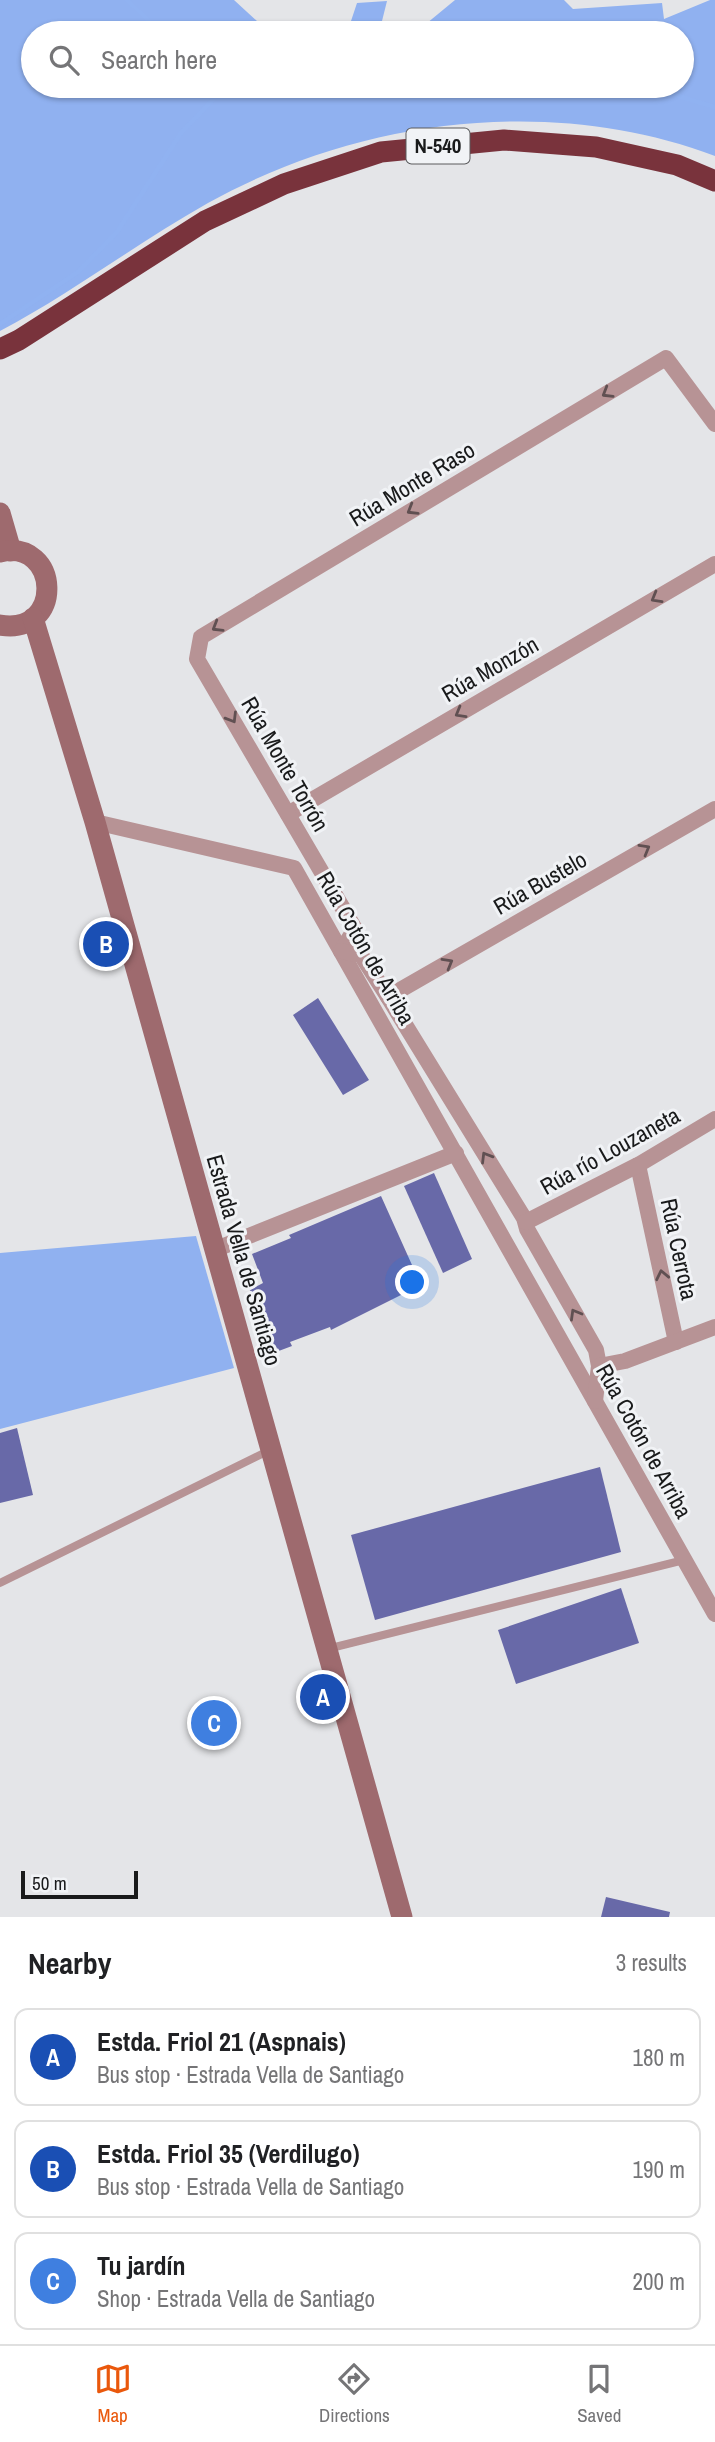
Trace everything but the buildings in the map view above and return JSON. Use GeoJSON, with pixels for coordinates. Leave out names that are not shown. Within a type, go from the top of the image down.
{"type":"FeatureCollection","features":[{"type":"Feature","properties":{"kind":"highway","name":"N-540"},"geometry":{"type":"LineString","coordinates":[[0,349],[19,340],[205,220],[284,184],[382,152],[504,140],[596,147],[677,166],[715,181]]}},
{"type":"Feature","properties":{"kind":"main road"},"geometry":{"type":"LineString","coordinates":[[0,513],[5,551],[29,555],[44,571],[48,593],[45,604],[33,618],[21,625],[0,625]]}},
{"type":"Feature","properties":{"kind":"main road","name":"Estrada Vella de Santiago"},"geometry":{"type":"LineString","coordinates":[[33,618],[95,822],[402,1917]]}},
{"type":"Feature","properties":{"kind":"street","name":"Rúa Monte Raso"},"geometry":{"type":"LineString","coordinates":[[197,659],[201,637],[666,358],[715,424]]}},
{"type":"Feature","properties":{"kind":"street","name":"Rúa Monzón"},"geometry":{"type":"LineString","coordinates":[[288,814],[715,564]]}},
{"type":"Feature","properties":{"kind":"street","name":"Rúa Monte Torrón"},"geometry":{"type":"LineString","coordinates":[[197,659],[355,929],[388,997]]}},
{"type":"Feature","properties":{"kind":"street","name":"Rúa Bustelo"},"geometry":{"type":"LineString","coordinates":[[388,997],[715,809]]}},
{"type":"Feature","properties":{"kind":"street","name":"Rúa Cotón de Arriba"},"geometry":{"type":"LineString","coordinates":[[95,822],[294,868],[715,1614]]}},
{"type":"Feature","properties":{"kind":"street"},"geometry":{"type":"LineString","coordinates":[[341,951],[355,929]]}},
{"type":"Feature","properties":{"kind":"street","name":"Rúa Monte Torrón"},"geometry":{"type":"LineString","coordinates":[[341,951],[361,956],[388,997],[525,1222],[598,1364]]}},
{"type":"Feature","properties":{"kind":"street","name":"Rúa río Louzaneta"},"geometry":{"type":"LineString","coordinates":[[525,1222],[638,1165],[715,1119]]}},
{"type":"Feature","properties":{"kind":"street"},"geometry":{"type":"LineString","coordinates":[[214,1250],[456,1153]]}},
{"type":"Feature","properties":{"kind":"street","name":"Rúa Cerrota"},"geometry":{"type":"LineString","coordinates":[[638,1165],[676,1342]]}},
{"type":"Feature","properties":{"kind":"street"},"geometry":{"type":"LineString","coordinates":[[512,1213],[525,1222],[523,1238],[515,1243],[510,1243],[499,1234],[502,1216],[512,1213]]}},
{"type":"Feature","properties":{"kind":"street"},"geometry":{"type":"LineString","coordinates":[[595,1401],[598,1364],[625,1361],[715,1326]]}},
{"type":"Feature","properties":{"kind":"street","name":"Rúa Cotón de Arriba"},"geometry":{"type":"LineString","coordinates":[[574,1364],[598,1364]]}},
{"type":"Feature","properties":{"kind":"lane"},"geometry":{"type":"LineString","coordinates":[[0,1583],[270,1450]]}},
{"type":"Feature","properties":{"kind":"lane"},"geometry":{"type":"LineString","coordinates":[[326,1649],[684,1560]]}},
{"type":"Feature","properties":{"kind":"shaded area"},"geometry":{"type":"Polygon","coordinates":[[[0,0],[234,0],[257,21],[21,21],[21,98],[694,98],[694,21],[430,21],[455,0],[564,0],[573,9],[662,3],[664,19],[715,0],[715,156],[652,137],[588,125],[522,121],[457,125],[392,135],[328,152],[266,174],[208,203],[53,301],[0,331],[0,0]]]}},
{"type":"Feature","properties":{"kind":"shaded area"},"geometry":{"type":"Polygon","coordinates":[[[387,1],[382,21],[351,21],[357,3],[387,1]]]}},
{"type":"Feature","properties":{"kind":"shaded area"},"geometry":{"type":"Polygon","coordinates":[[[196,1236],[234,1368],[0,1429],[0,1253],[196,1236]]]}},
{"type":"Feature","properties":{"kind":"waterway"},"geometry":{"type":"LineString","coordinates":[[127,0],[149,21]]}},
{"type":"Feature","properties":{"kind":"waterway"},"geometry":{"type":"LineString","coordinates":[[0,324],[78,272],[117,232],[181,133],[215,98]]}},
{"type":"Feature","properties":{"kind":"waterway"},"geometry":{"type":"LineString","coordinates":[[685,98],[715,107]]}},
{"type":"Feature","properties":{"kind":"place","name":"Estda. Friol 35 (Verdilugo)"},"geometry":{"type":"Point","coordinates":[106,944]}},
{"type":"Feature","properties":{"kind":"place","name":"Estda. Friol 21 (Aspnais)"},"geometry":{"type":"Point","coordinates":[323,1697]}},
{"type":"Feature","properties":{"kind":"place","name":"Tu jardín"},"geometry":{"type":"Point","coordinates":[214,1723]}}]}
